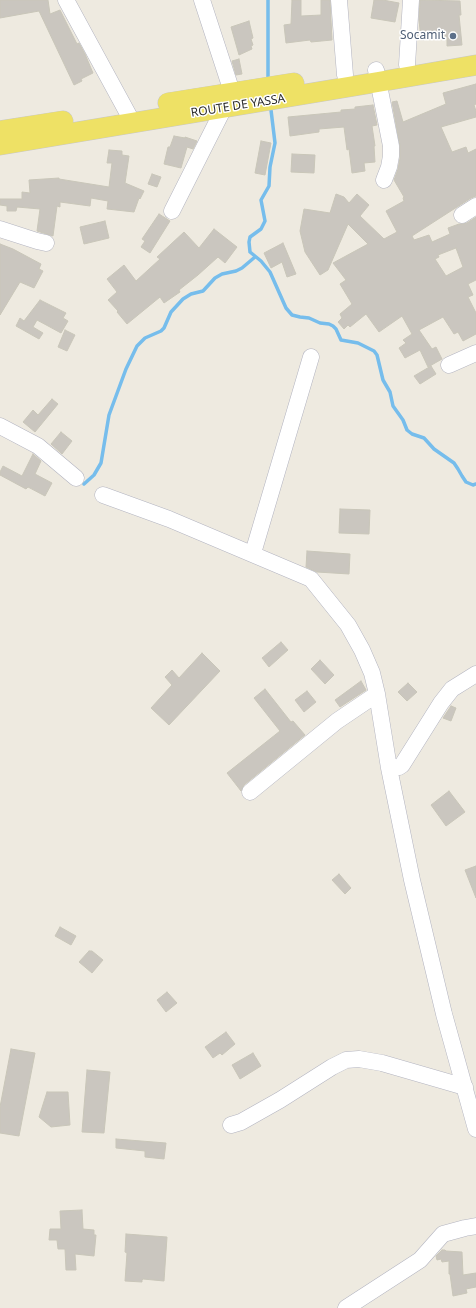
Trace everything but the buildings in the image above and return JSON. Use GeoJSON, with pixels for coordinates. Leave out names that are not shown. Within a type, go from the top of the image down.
{"type":"FeatureCollection","features":[{"type":"Feature","properties":{"kind":"main road","name":"ROUTE DE YASSA"},"geometry":{"type":"LineString","coordinates":[[228,100],[346,75],[377,76],[407,65],[476,54]]}},
{"type":"Feature","properties":{"kind":"main road","name":"ROUTE DE YASSA"},"geometry":{"type":"LineString","coordinates":[[0,145],[129,117],[228,100],[377,76],[476,65]]}},
{"type":"Feature","properties":{"kind":"main road","name":"ROUTE DE YASSA"},"geometry":{"type":"LineString","coordinates":[[0,131],[129,117]]}},
{"type":"Feature","properties":{"kind":"street"},"geometry":{"type":"LineString","coordinates":[[66,0],[129,117]]}},
{"type":"Feature","properties":{"kind":"street"},"geometry":{"type":"LineString","coordinates":[[172,211],[228,100],[202,0]]}},
{"type":"Feature","properties":{"kind":"street"},"geometry":{"type":"LineString","coordinates":[[339,0],[346,75]]}},
{"type":"Feature","properties":{"kind":"street"},"geometry":{"type":"LineString","coordinates":[[407,65],[411,0]]}},
{"type":"Feature","properties":{"kind":"street"},"geometry":{"type":"LineString","coordinates":[[377,76],[391,146],[389,167],[384,180]]}},
{"type":"Feature","properties":{"kind":"street"},"geometry":{"type":"LineString","coordinates":[[462,215],[476,206]]}},
{"type":"Feature","properties":{"kind":"street"},"geometry":{"type":"LineString","coordinates":[[0,229],[46,243]]}},
{"type":"Feature","properties":{"kind":"street"},"geometry":{"type":"LineString","coordinates":[[449,365],[476,353]]}},
{"type":"Feature","properties":{"kind":"street"},"geometry":{"type":"LineString","coordinates":[[253,553],[311,357]]}},
{"type":"Feature","properties":{"kind":"street"},"geometry":{"type":"LineString","coordinates":[[0,426],[38,446],[76,478]]}},
{"type":"Feature","properties":{"kind":"street"},"geometry":{"type":"LineString","coordinates":[[103,495],[169,519],[253,553],[311,579],[348,625],[362,650],[372,673],[377,694],[389,768],[415,894],[444,1014],[476,1129]]}},
{"type":"Feature","properties":{"kind":"street"},"geometry":{"type":"LineString","coordinates":[[389,768],[399,767],[402,765],[441,703],[452,689],[476,674]]}},
{"type":"Feature","properties":{"kind":"street"},"geometry":{"type":"LineString","coordinates":[[250,792],[337,721],[377,694]]}},
{"type":"Feature","properties":{"kind":"street"},"geometry":{"type":"LineString","coordinates":[[230,1125],[240,1122],[280,1100],[332,1067],[346,1060],[359,1059],[382,1063],[465,1087]]}},
{"type":"Feature","properties":{"kind":"street"},"geometry":{"type":"LineString","coordinates":[[346,1308],[420,1260],[443,1234],[476,1226]]}},
{"type":"Feature","properties":{"kind":"waterway"},"geometry":{"type":"LineString","coordinates":[[268,0],[268,77]]}},
{"type":"Feature","properties":{"kind":"waterway"},"geometry":{"type":"LineString","coordinates":[[271,110],[275,143],[270,167],[269,186],[261,200],[265,221],[261,229],[250,237],[250,252],[261,261],[270,272],[286,308],[292,315],[329,324],[336,329],[341,340],[358,343],[374,351],[377,355],[383,380],[390,392],[393,406],[403,420],[407,430],[412,434],[424,438],[434,449],[454,463],[466,482],[473,485],[476,484]]}},
{"type":"Feature","properties":{"kind":"waterway"},"geometry":{"type":"LineString","coordinates":[[84,484],[94,475],[101,463],[109,415],[126,369],[137,346],[145,338],[161,331],[164,328],[171,312],[183,299],[191,294],[203,291],[215,278],[222,274],[242,268],[255,257]]}},
{"type":"Feature","properties":{"kind":"place","name":"Socamit"},"geometry":{"type":"Point","coordinates":[453,36]}}]}
